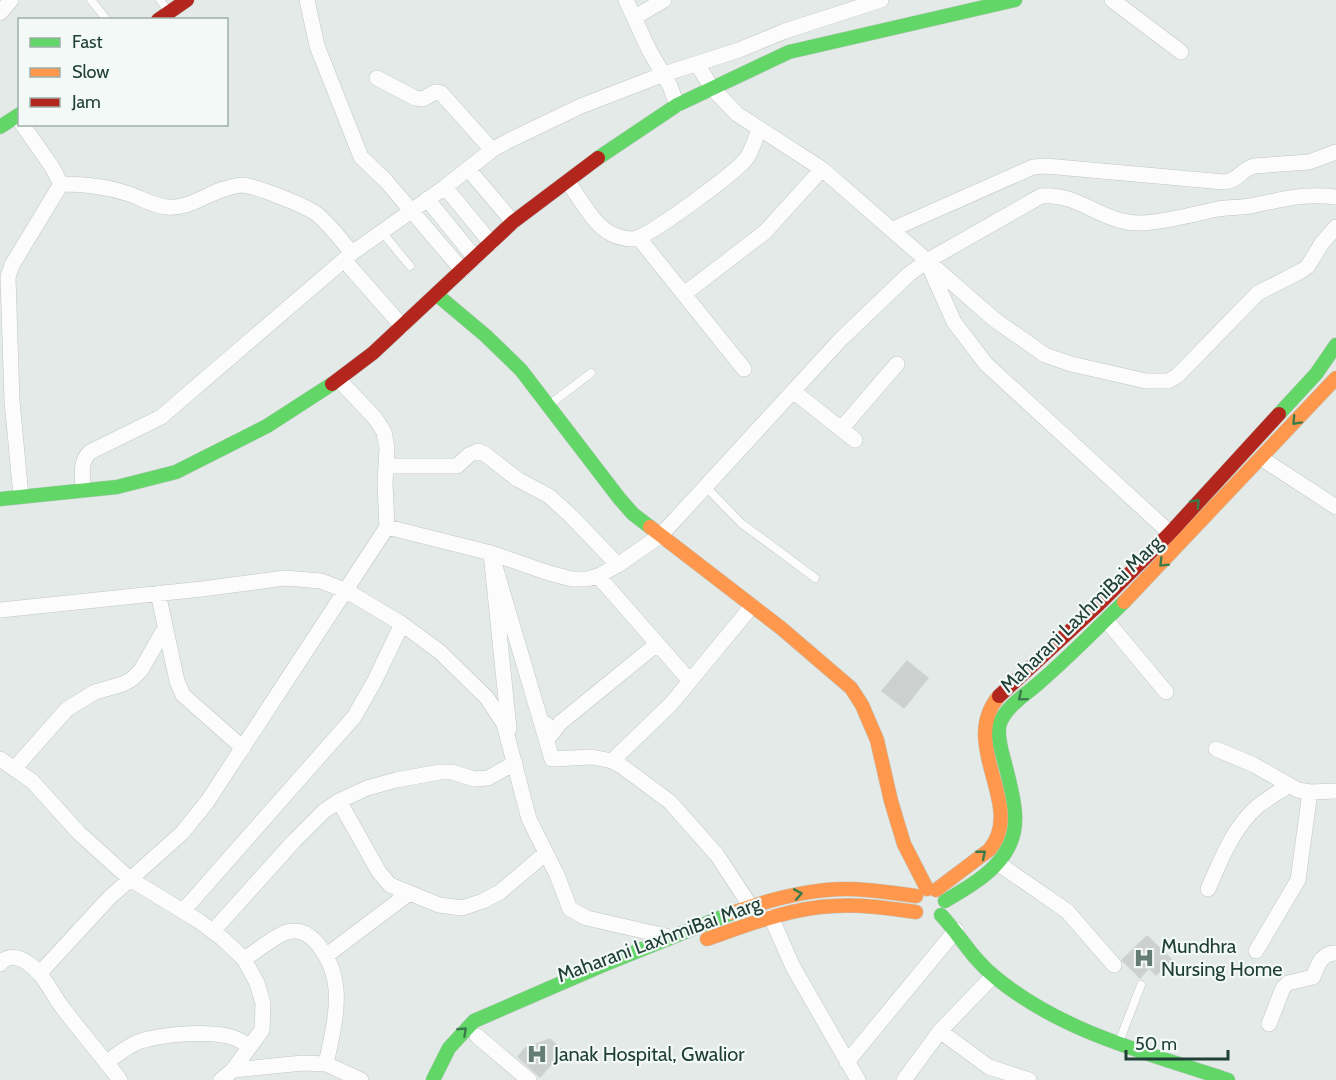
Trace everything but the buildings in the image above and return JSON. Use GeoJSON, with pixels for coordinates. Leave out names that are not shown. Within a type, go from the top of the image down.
{"type":"FeatureCollection","features":[{"type":"Feature","properties":{"kind":"main road"},"geometry":{"type":"LineString","coordinates":[[164,16],[187,0]]}},
{"type":"Feature","properties":{"kind":"main road"},"geometry":{"type":"LineString","coordinates":[[0,498],[117,487],[176,472],[267,426],[339,380],[373,353],[513,222],[598,158],[677,105],[789,52],[1015,0]]}},
{"type":"Feature","properties":{"kind":"main road"},"geometry":{"type":"LineString","coordinates":[[0,127],[18,119]]}},
{"type":"Feature","properties":{"kind":"main road"},"geometry":{"type":"LineString","coordinates":[[436,294],[465,318],[530,381],[614,493],[633,514],[752,606],[851,688],[862,705],[878,740],[891,801],[904,844],[931,894],[945,906],[941,915],[928,920],[916,912],[914,904],[931,894],[989,850],[998,835],[1001,818],[984,740],[984,728],[991,706],[1170,533],[1316,374],[1336,345]]}},
{"type":"Feature","properties":{"kind":"main road","name":"Maharani LaxhmiBai Marg"},"geometry":{"type":"LineString","coordinates":[[931,894],[969,887],[999,864],[1013,843],[1016,815],[999,729],[1001,720],[1011,706],[1106,620],[1335,381]]}},
{"type":"Feature","properties":{"kind":"main road"},"geometry":{"type":"LineString","coordinates":[[433,1080],[447,1050],[458,1034],[474,1021],[670,937],[780,897],[826,889],[931,894]]}},
{"type":"Feature","properties":{"kind":"main road","name":"Maharani LaxhmiBai Marg"},"geometry":{"type":"LineString","coordinates":[[447,1080],[461,1053],[486,1031],[534,1007],[692,944],[771,917],[828,906],[847,904],[916,912]]}},
{"type":"Feature","properties":{"kind":"main road"},"geometry":{"type":"LineString","coordinates":[[941,915],[993,976],[1052,1016],[1228,1080]]}},
{"type":"Feature","properties":{"kind":"street"},"geometry":{"type":"LineString","coordinates":[[0,13],[11,0]]}},
{"type":"Feature","properties":{"kind":"street"},"geometry":{"type":"LineString","coordinates":[[307,0],[317,46],[361,157],[386,181],[462,270]]}},
{"type":"Feature","properties":{"kind":"street"},"geometry":{"type":"LineString","coordinates":[[626,0],[677,105]]}},
{"type":"Feature","properties":{"kind":"street"},"geometry":{"type":"LineString","coordinates":[[635,16],[664,0]]}},
{"type":"Feature","properties":{"kind":"street"},"geometry":{"type":"LineString","coordinates":[[84,490],[82,468],[84,458],[90,452],[161,417],[248,344],[317,281],[381,231],[469,170],[492,150],[581,106],[663,74],[739,50],[785,30],[881,0]]}},
{"type":"Feature","properties":{"kind":"street"},"geometry":{"type":"LineString","coordinates":[[1112,0],[1181,52]]}},
{"type":"Feature","properties":{"kind":"street"},"geometry":{"type":"LineString","coordinates":[[697,64],[712,88],[737,114],[822,169],[994,320],[1045,355],[1071,364],[1146,381],[1168,381],[1177,375],[1258,293],[1302,271],[1336,227]]}},
{"type":"Feature","properties":{"kind":"street"},"geometry":{"type":"LineString","coordinates":[[377,78],[415,98],[423,99],[435,92],[441,93],[492,150]]}},
{"type":"Feature","properties":{"kind":"street"},"geometry":{"type":"LineString","coordinates":[[24,126],[61,184]]}},
{"type":"Feature","properties":{"kind":"street"},"geometry":{"type":"LineString","coordinates":[[568,182],[601,227],[621,237],[632,239],[661,226],[734,171],[746,158],[759,130]]}},
{"type":"Feature","properties":{"kind":"street"},"geometry":{"type":"LineString","coordinates":[[893,229],[1033,167],[1046,166],[1224,182],[1238,178],[1247,168],[1254,166],[1309,162],[1336,152]]}},
{"type":"Feature","properties":{"kind":"street"},"geometry":{"type":"LineString","coordinates":[[684,294],[765,231],[822,169]]}},
{"type":"Feature","properties":{"kind":"street"},"geometry":{"type":"LineString","coordinates":[[469,170],[513,222]]}},
{"type":"Feature","properties":{"kind":"street"},"geometry":{"type":"LineString","coordinates":[[61,184],[114,189],[167,208],[200,201],[222,190],[240,185],[254,187],[303,206],[317,214],[333,229],[348,256],[402,326]]}},
{"type":"Feature","properties":{"kind":"street"},"geometry":{"type":"LineString","coordinates":[[21,496],[6,401],[4,301],[12,265],[61,184]]}},
{"type":"Feature","properties":{"kind":"street"},"geometry":{"type":"LineString","coordinates":[[445,187],[491,243]]}},
{"type":"Feature","properties":{"kind":"street"},"geometry":{"type":"LineString","coordinates":[[387,527],[490,553],[572,579],[598,576],[661,535],[841,339],[909,274],[927,261],[1041,196],[1052,195],[1068,198],[1121,222],[1129,223],[1157,221],[1222,208],[1251,206],[1306,194],[1336,197]]}},
{"type":"Feature","properties":{"kind":"street"},"geometry":{"type":"LineString","coordinates":[[427,199],[475,258]]}},
{"type":"Feature","properties":{"kind":"street"},"geometry":{"type":"LineString","coordinates":[[638,237],[744,369]]}},
{"type":"Feature","properties":{"kind":"street"},"geometry":{"type":"LineString","coordinates":[[927,261],[954,322],[986,364],[1170,533]]}},
{"type":"Feature","properties":{"kind":"street"},"geometry":{"type":"LineString","coordinates":[[841,429],[897,364]]}},
{"type":"Feature","properties":{"kind":"street"},"geometry":{"type":"LineString","coordinates":[[39,974],[101,906],[182,833],[207,802],[387,527],[387,448],[384,432],[375,418],[339,380]]}},
{"type":"Feature","properties":{"kind":"street"},"geometry":{"type":"LineString","coordinates":[[793,391],[855,440]]}},
{"type":"Feature","properties":{"kind":"street"},"geometry":{"type":"LineString","coordinates":[[386,466],[457,466],[477,451],[485,453],[517,479],[549,496],[618,564]]}},
{"type":"Feature","properties":{"kind":"street"},"geometry":{"type":"LineString","coordinates":[[1261,458],[1336,507]]}},
{"type":"Feature","properties":{"kind":"street"},"geometry":{"type":"LineString","coordinates":[[490,553],[550,736],[560,723],[657,644]]}},
{"type":"Feature","properties":{"kind":"street"},"geometry":{"type":"LineString","coordinates":[[490,553],[513,756]]}},
{"type":"Feature","properties":{"kind":"street"},"geometry":{"type":"LineString","coordinates":[[490,553],[552,759],[592,757],[612,761],[670,802],[717,855],[751,908]]}},
{"type":"Feature","properties":{"kind":"street"},"geometry":{"type":"LineString","coordinates":[[598,576],[690,681]]}},
{"type":"Feature","properties":{"kind":"street"},"geometry":{"type":"LineString","coordinates":[[0,610],[285,578],[321,581],[347,591],[402,624],[440,652],[487,698],[504,724],[529,819],[563,889],[570,909],[576,914],[670,937]]}},
{"type":"Feature","properties":{"kind":"street"},"geometry":{"type":"LineString","coordinates":[[158,593],[177,681],[183,695],[243,748]]}},
{"type":"Feature","properties":{"kind":"street"},"geometry":{"type":"LineString","coordinates":[[612,761],[671,704],[752,606]]}},
{"type":"Feature","properties":{"kind":"street"},"geometry":{"type":"LineString","coordinates":[[1106,620],[1166,692]]}},
{"type":"Feature","properties":{"kind":"street"},"geometry":{"type":"LineString","coordinates":[[183,911],[354,717],[402,624]]}},
{"type":"Feature","properties":{"kind":"street"},"geometry":{"type":"LineString","coordinates":[[14,769],[67,709],[95,692],[132,679],[141,670],[165,628]]}},
{"type":"Feature","properties":{"kind":"street"},"geometry":{"type":"LineString","coordinates":[[1216,749],[1254,765],[1298,790],[1336,791]]}},
{"type":"Feature","properties":{"kind":"street"},"geometry":{"type":"LineString","coordinates":[[213,932],[294,841],[324,811],[339,801],[367,788],[440,772],[452,772],[474,779],[488,778],[513,756]]}},
{"type":"Feature","properties":{"kind":"street"},"geometry":{"type":"LineString","coordinates":[[0,759],[32,781],[79,833],[130,879],[213,932],[244,959],[257,983],[264,1019],[262,1030],[227,1075]]}},
{"type":"Feature","properties":{"kind":"street"},"geometry":{"type":"LineString","coordinates":[[1208,889],[1229,843],[1240,826],[1257,807],[1289,785]]}},
{"type":"Feature","properties":{"kind":"street"},"geometry":{"type":"LineString","coordinates":[[1256,951],[1298,880],[1310,792]]}},
{"type":"Feature","properties":{"kind":"street"},"geometry":{"type":"LineString","coordinates":[[339,801],[379,872],[390,885],[439,905],[462,908],[483,901],[500,892],[546,853]]}},
{"type":"Feature","properties":{"kind":"street"},"geometry":{"type":"LineString","coordinates":[[999,864],[1066,911],[1114,965]]}},
{"type":"Feature","properties":{"kind":"street"},"geometry":{"type":"LineString","coordinates":[[327,955],[408,894]]}},
{"type":"Feature","properties":{"kind":"street"},"geometry":{"type":"LineString","coordinates":[[771,917],[793,967],[858,1080]]}},
{"type":"Feature","properties":{"kind":"street"},"geometry":{"type":"LineString","coordinates":[[848,1062],[956,930]]}},
{"type":"Feature","properties":{"kind":"street"},"geometry":{"type":"LineString","coordinates":[[244,959],[286,932],[301,931],[312,937],[327,955],[336,980],[336,998],[335,1020],[326,1064]]}},
{"type":"Feature","properties":{"kind":"street"},"geometry":{"type":"LineString","coordinates":[[1269,1024],[1283,988],[1288,982],[1313,977],[1320,960],[1325,955],[1336,953]]}},
{"type":"Feature","properties":{"kind":"street"},"geometry":{"type":"LineString","coordinates":[[0,964],[2,960],[10,957],[20,958],[30,964],[45,980],[63,1010],[120,1080]]}},
{"type":"Feature","properties":{"kind":"street"},"geometry":{"type":"LineString","coordinates":[[904,1080],[940,1031],[993,976]]}},
{"type":"Feature","properties":{"kind":"street"},"geometry":{"type":"LineString","coordinates":[[486,1031],[529,1080]]}},
{"type":"Feature","properties":{"kind":"street"},"geometry":{"type":"LineString","coordinates":[[940,1031],[989,1067],[1029,1080]]}},
{"type":"Feature","properties":{"kind":"street"},"geometry":{"type":"LineString","coordinates":[[106,1063],[139,1042],[187,1034],[223,1035],[237,1039],[249,1047]]}},
{"type":"Feature","properties":{"kind":"street"},"geometry":{"type":"LineString","coordinates":[[227,1075],[303,1063],[326,1064],[361,1080]]}},
{"type":"Feature","properties":{"kind":"lane"},"geometry":{"type":"LineString","coordinates":[[91,0],[105,18]]}},
{"type":"Feature","properties":{"kind":"lane"},"geometry":{"type":"LineString","coordinates":[[160,0],[164,16]]}},
{"type":"Feature","properties":{"kind":"lane"},"geometry":{"type":"LineString","coordinates":[[381,231],[410,266]]}},
{"type":"Feature","properties":{"kind":"lane"},"geometry":{"type":"LineString","coordinates":[[547,406],[591,373]]}},
{"type":"Feature","properties":{"kind":"lane"},"geometry":{"type":"LineString","coordinates":[[706,487],[741,523],[815,578]]}},
{"type":"Feature","properties":{"kind":"lane"},"geometry":{"type":"LineString","coordinates":[[1119,1042],[1141,985]]}},
{"type":"Feature","properties":{"kind":"traffic: fast"},"geometry":{"type":"LineString","coordinates":[[598,158],[677,105],[789,52],[1015,0]]}},
{"type":"Feature","properties":{"kind":"traffic: fast"},"geometry":{"type":"LineString","coordinates":[[0,127],[18,115]]}},
{"type":"Feature","properties":{"kind":"traffic: fast"},"geometry":{"type":"LineString","coordinates":[[436,294],[486,336],[521,370],[619,498],[633,514],[650,527]]}},
{"type":"Feature","properties":{"kind":"traffic: fast"},"geometry":{"type":"LineString","coordinates":[[1279,414],[1316,374],[1336,345]]}},
{"type":"Feature","properties":{"kind":"traffic: fast"},"geometry":{"type":"LineString","coordinates":[[0,499],[117,487],[176,472],[267,426],[332,384]]}},
{"type":"Feature","properties":{"kind":"traffic: fast"},"geometry":{"type":"LineString","coordinates":[[945,901],[983,877],[994,867],[1010,844],[1015,814],[999,738],[999,728],[1003,717],[1012,705],[1036,686],[1124,602]]}},
{"type":"Feature","properties":{"kind":"traffic: fast"},"geometry":{"type":"LineString","coordinates":[[433,1080],[449,1048],[474,1021],[603,965],[732,913]]}},
{"type":"Feature","properties":{"kind":"traffic: fast"},"geometry":{"type":"LineString","coordinates":[[941,915],[987,970],[1021,996],[1048,1012],[1106,1039],[1228,1080]]}},
{"type":"Feature","properties":{"kind":"traffic: slow"},"geometry":{"type":"LineString","coordinates":[[1124,602],[1336,378]]}},
{"type":"Feature","properties":{"kind":"traffic: slow"},"geometry":{"type":"LineString","coordinates":[[650,527],[781,628],[851,688],[862,705],[877,740],[904,844],[927,889]]}},
{"type":"Feature","properties":{"kind":"traffic: slow"},"geometry":{"type":"LineString","coordinates":[[936,890],[989,850],[999,833],[1001,814],[987,755],[985,735],[988,715],[999,696]]}},
{"type":"Feature","properties":{"kind":"traffic: slow"},"geometry":{"type":"LineString","coordinates":[[732,913],[788,896],[831,889],[916,896]]}},
{"type":"Feature","properties":{"kind":"traffic: slow"},"geometry":{"type":"LineString","coordinates":[[707,939],[769,918],[817,907],[864,906],[916,912]]}},
{"type":"Feature","properties":{"kind":"traffic: jam"},"geometry":{"type":"LineString","coordinates":[[161,18],[187,0]]}},
{"type":"Feature","properties":{"kind":"traffic: jam"},"geometry":{"type":"LineString","coordinates":[[332,384],[373,353],[513,222],[598,158]]}},
{"type":"Feature","properties":{"kind":"traffic: jam"},"geometry":{"type":"LineString","coordinates":[[999,696],[1098,605],[1170,533],[1279,414]]}},
{"type":"Feature","properties":{"kind":"place","name":"Mundhra Nursing Home"},"geometry":{"type":"Point","coordinates":[1144,958]}},
{"type":"Feature","properties":{"kind":"place","name":"Janak Hospital, Gwalior"},"geometry":{"type":"Point","coordinates":[537,1054]}}]}
